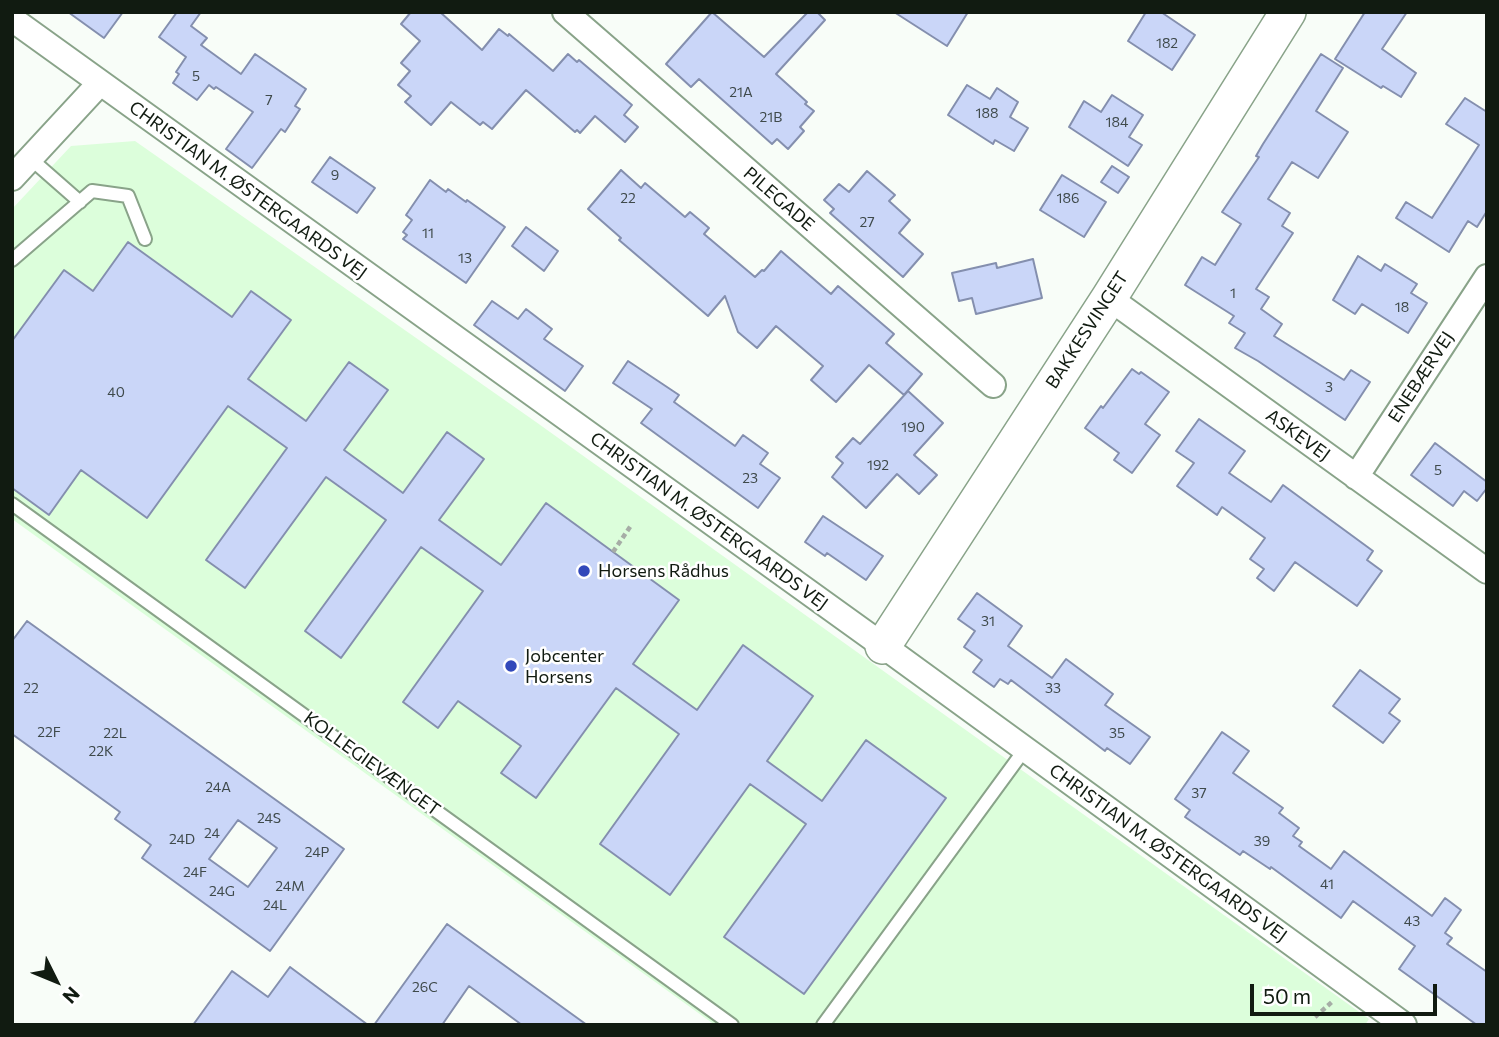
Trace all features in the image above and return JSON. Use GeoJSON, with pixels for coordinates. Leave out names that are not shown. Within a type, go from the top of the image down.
{"type":"FeatureCollection","features":[{"type":"Feature","properties":{"kind":"street","name":"PILEGADE"},"geometry":{"type":"LineString","coordinates":[[565,12],[993,385]]}},
{"type":"Feature","properties":{"kind":"street","name":"BAKKESVINGET"},"geometry":{"type":"LineString","coordinates":[[883,646],[1109,298],[1288,12]]}},
{"type":"Feature","properties":{"kind":"street","name":"CHRISTIAN M. ØSTERGAARDS VEJ"},"geometry":{"type":"LineString","coordinates":[[12,19],[1404,1025]]}},
{"type":"Feature","properties":{"kind":"street"},"geometry":{"type":"LineString","coordinates":[[12,178],[99,84]]}},
{"type":"Feature","properties":{"kind":"street","name":"ENEBÆRVEJ"},"geometry":{"type":"LineString","coordinates":[[1356,477],[1487,277]]}},
{"type":"Feature","properties":{"kind":"street","name":"ASKEVEJ"},"geometry":{"type":"LineString","coordinates":[[1109,298],[1487,571]]}},
{"type":"Feature","properties":{"kind":"lane"},"geometry":{"type":"LineString","coordinates":[[31,159],[80,202]]}},
{"type":"Feature","properties":{"kind":"lane"},"geometry":{"type":"LineString","coordinates":[[12,260],[92,191],[128,196],[145,239]]}},
{"type":"Feature","properties":{"kind":"lane","name":"KOLLEGIEVÆNGET"},"geometry":{"type":"LineString","coordinates":[[12,504],[732,1025]]}},
{"type":"Feature","properties":{"kind":"lane"},"geometry":{"type":"LineString","coordinates":[[823,1025],[1025,749]]}},
{"type":"Feature","properties":{"kind":"path"},"geometry":{"type":"LineString","coordinates":[[613,552],[632,524]]}},
{"type":"Feature","properties":{"kind":"shaded area"},"geometry":{"type":"Polygon","coordinates":[[[135,141],[536,422],[1369,1019],[1365,1025],[715,1025],[12,519],[12,209],[71,146],[135,141]]]}},
{"type":"Feature","properties":{"kind":"building"},"geometry":{"type":"Polygon","coordinates":[[[68,12],[123,12],[104,38],[68,12]]]}},
{"type":"Feature","properties":{"kind":"building"},"geometry":{"type":"Polygon","coordinates":[[[177,12],[201,12],[191,26],[207,38],[201,45],[241,74],[255,54],[306,89],[295,106],[300,109],[285,132],[281,129],[252,168],[226,149],[253,112],[216,87],[214,89],[209,85],[197,100],[173,83],[179,74],[176,72],[186,57],[159,37],[177,12]]]}},
{"type":"Feature","properties":{"kind":"building"},"geometry":{"type":"Polygon","coordinates":[[[411,12],[440,12],[482,50],[499,29],[508,36],[509,34],[553,71],[568,54],[577,62],[579,60],[632,105],[624,115],[638,127],[625,142],[595,116],[580,133],[577,130],[575,132],[526,90],[492,129],[483,122],[480,125],[451,102],[431,125],[405,102],[411,96],[398,85],[410,71],[401,63],[420,41],[401,24],[411,12]]]}},
{"type":"Feature","properties":{"kind":"building"},"geometry":{"type":"Polygon","coordinates":[[[712,12],[764,57],[808,12],[817,12],[825,20],[776,74],[814,111],[800,127],[804,131],[788,149],[777,139],[772,144],[699,79],[691,87],[666,64],[712,12]]]}},
{"type":"Feature","properties":{"kind":"building"},"geometry":{"type":"Polygon","coordinates":[[[894,12],[968,12],[947,46],[894,12]]]}},
{"type":"Feature","properties":{"kind":"building"},"geometry":{"type":"Polygon","coordinates":[[[1146,12],[1161,12],[1195,35],[1172,70],[1128,41],[1146,12]]]}},
{"type":"Feature","properties":{"kind":"building"},"geometry":{"type":"Polygon","coordinates":[[[1365,12],[1407,12],[1382,49],[1416,73],[1401,97],[1383,86],[1381,88],[1335,59],[1365,12]]]}},
{"type":"Feature","properties":{"kind":"building"},"geometry":{"type":"Polygon","coordinates":[[[1321,54],[1343,68],[1316,111],[1348,132],[1318,178],[1292,162],[1268,199],[1290,213],[1282,226],[1293,233],[1256,289],[1269,297],[1261,309],[1282,324],[1274,336],[1344,380],[1351,370],[1370,382],[1345,420],[1235,348],[1245,333],[1229,323],[1234,316],[1185,285],[1202,257],[1215,265],[1241,224],[1222,212],[1259,157],[1256,156],[1263,144],[1321,54]]]}},
{"type":"Feature","properties":{"kind":"building"},"geometry":{"type":"Polygon","coordinates":[[[967,85],[990,99],[997,88],[1018,102],[1010,117],[1028,128],[1014,151],[995,140],[993,144],[948,115],[967,85]]]}},
{"type":"Feature","properties":{"kind":"building"},"geometry":{"type":"Polygon","coordinates":[[[1112,95],[1143,115],[1129,137],[1142,145],[1128,166],[1069,127],[1084,101],[1101,112],[1112,95]]]}},
{"type":"Feature","properties":{"kind":"building"},"geometry":{"type":"Polygon","coordinates":[[[1465,98],[1487,112],[1487,211],[1477,227],[1468,221],[1449,252],[1396,218],[1406,202],[1432,218],[1479,145],[1446,124],[1465,98]]]}},
{"type":"Feature","properties":{"kind":"building"},"geometry":{"type":"Polygon","coordinates":[[[330,157],[375,188],[357,213],[312,182],[330,157]]]}},
{"type":"Feature","properties":{"kind":"building"},"geometry":{"type":"Polygon","coordinates":[[[1112,166],[1129,177],[1118,193],[1101,182],[1112,166]]]}},
{"type":"Feature","properties":{"kind":"building"},"geometry":{"type":"Polygon","coordinates":[[[621,170],[641,188],[645,183],[685,217],[690,212],[709,228],[704,234],[755,277],[764,271],[781,251],[831,294],[838,286],[894,334],[886,343],[922,374],[904,395],[869,365],[836,402],[811,380],[823,366],[776,326],[757,348],[738,332],[725,296],[708,316],[619,240],[621,238],[588,209],[621,170]]]}},
{"type":"Feature","properties":{"kind":"building"},"geometry":{"type":"Polygon","coordinates":[[[867,171],[895,195],[889,201],[910,220],[899,233],[923,254],[903,277],[830,213],[834,209],[824,200],[839,184],[849,192],[867,171]]]}},
{"type":"Feature","properties":{"kind":"building"},"geometry":{"type":"Polygon","coordinates":[[[1062,175],[1106,202],[1084,237],[1040,210],[1062,175]]]}},
{"type":"Feature","properties":{"kind":"building"},"geometry":{"type":"Polygon","coordinates":[[[430,180],[446,192],[448,189],[466,202],[467,200],[505,227],[466,283],[403,239],[407,235],[403,232],[412,220],[406,215],[430,180]]]}},
{"type":"Feature","properties":{"kind":"building"},"geometry":{"type":"Polygon","coordinates":[[[526,227],[558,251],[544,271],[512,246],[526,227]]]}},
{"type":"Feature","properties":{"kind":"building"},"geometry":{"type":"Polygon","coordinates":[[[128,242],[232,317],[251,291],[291,320],[248,379],[306,421],[349,362],[388,390],[344,450],[403,493],[447,432],[484,459],[439,520],[501,565],[546,503],[679,600],[633,664],[697,710],[743,645],[813,696],[767,761],[822,801],[866,740],[946,798],[804,994],[724,937],[806,824],[750,784],[670,895],[600,844],[679,734],[616,688],[536,798],[501,773],[521,746],[458,701],[438,728],[403,702],[483,591],[421,547],[341,658],[305,631],[386,520],[326,477],[245,588],[206,560],[287,448],[228,406],[147,518],[81,470],[49,515],[12,488],[12,341],[64,270],[93,291],[128,242]]]}},
{"type":"Feature","properties":{"kind":"building"},"geometry":{"type":"Polygon","coordinates":[[[1358,256],[1381,271],[1385,264],[1417,284],[1411,293],[1427,303],[1408,333],[1362,304],[1355,314],[1333,300],[1358,256]]]}},
{"type":"Feature","properties":{"kind":"building"},"geometry":{"type":"Polygon","coordinates":[[[1033,259],[1042,298],[976,314],[972,298],[959,301],[952,273],[996,263],[997,268],[1033,259]]]}},
{"type":"Feature","properties":{"kind":"building"},"geometry":{"type":"Polygon","coordinates":[[[492,301],[518,319],[526,309],[552,329],[544,339],[583,366],[565,391],[474,325],[492,301]]]}},
{"type":"Feature","properties":{"kind":"building"},"geometry":{"type":"Polygon","coordinates":[[[628,361],[679,395],[674,402],[735,446],[743,435],[768,453],[760,464],[780,478],[758,508],[641,423],[652,409],[613,383],[628,361]]]}},
{"type":"Feature","properties":{"kind":"building"},"geometry":{"type":"Polygon","coordinates":[[[1132,369],[1139,374],[1141,372],[1169,392],[1145,424],[1160,435],[1132,473],[1114,460],[1119,453],[1085,428],[1132,369]]]}},
{"type":"Feature","properties":{"kind":"building"},"geometry":{"type":"Polygon","coordinates":[[[908,391],[943,423],[914,455],[937,475],[919,494],[897,474],[866,508],[832,477],[843,463],[836,457],[853,438],[860,444],[908,391]]]}},
{"type":"Feature","properties":{"kind":"building"},"geometry":{"type":"Polygon","coordinates":[[[1199,419],[1245,451],[1229,473],[1271,502],[1283,485],[1373,551],[1367,560],[1382,571],[1357,606],[1295,562],[1274,591],[1257,578],[1264,569],[1250,559],[1265,538],[1222,507],[1217,515],[1177,486],[1194,463],[1176,451],[1199,419]]]}},
{"type":"Feature","properties":{"kind":"building"},"geometry":{"type":"Polygon","coordinates":[[[1435,443],[1487,482],[1487,488],[1477,501],[1464,491],[1453,506],[1411,475],[1435,443]]]}},
{"type":"Feature","properties":{"kind":"building"},"geometry":{"type":"Polygon","coordinates":[[[823,516],[883,556],[866,580],[827,553],[825,556],[805,542],[823,516]]]}},
{"type":"Feature","properties":{"kind":"building"},"geometry":{"type":"Polygon","coordinates":[[[977,593],[1022,626],[1008,646],[1052,678],[1066,659],[1113,694],[1105,705],[1150,737],[1130,764],[1107,748],[1105,751],[1011,680],[1008,684],[1000,679],[994,687],[973,672],[982,660],[964,647],[975,631],[958,619],[977,593]]]}},
{"type":"Feature","properties":{"kind":"building"},"geometry":{"type":"Polygon","coordinates":[[[27,621],[344,849],[270,951],[142,858],[151,845],[115,819],[120,812],[12,734],[12,641],[27,621]],[[238,820],[209,859],[248,887],[277,848],[238,820]]]}},
{"type":"Feature","properties":{"kind":"building"},"geometry":{"type":"Polygon","coordinates":[[[1360,670],[1400,699],[1389,713],[1400,721],[1383,743],[1333,706],[1360,670]]]}},
{"type":"Feature","properties":{"kind":"building"},"geometry":{"type":"Polygon","coordinates":[[[1222,732],[1249,751],[1233,773],[1283,808],[1279,813],[1299,828],[1293,836],[1302,842],[1299,846],[1331,869],[1344,851],[1432,916],[1445,898],[1461,910],[1445,933],[1452,938],[1447,944],[1487,972],[1487,1025],[1477,1025],[1399,969],[1415,946],[1353,901],[1341,918],[1271,867],[1270,869],[1243,851],[1240,855],[1185,817],[1190,810],[1175,799],[1222,732]]]}},
{"type":"Feature","properties":{"kind":"building"},"geometry":{"type":"Polygon","coordinates":[[[447,924],[587,1025],[522,1025],[469,986],[442,1025],[374,1025],[447,924]]]}},
{"type":"Feature","properties":{"kind":"building"},"geometry":{"type":"Polygon","coordinates":[[[290,967],[368,1025],[193,1025],[232,971],[268,997],[290,967]]]}},
{"type":"Feature","properties":{"kind":"place","name":"Horsens Rådhus"},"geometry":{"type":"Point","coordinates":[584,571]}},
{"type":"Feature","properties":{"kind":"place","name":"Jobcenter Horsens"},"geometry":{"type":"Point","coordinates":[511,666]}}]}
